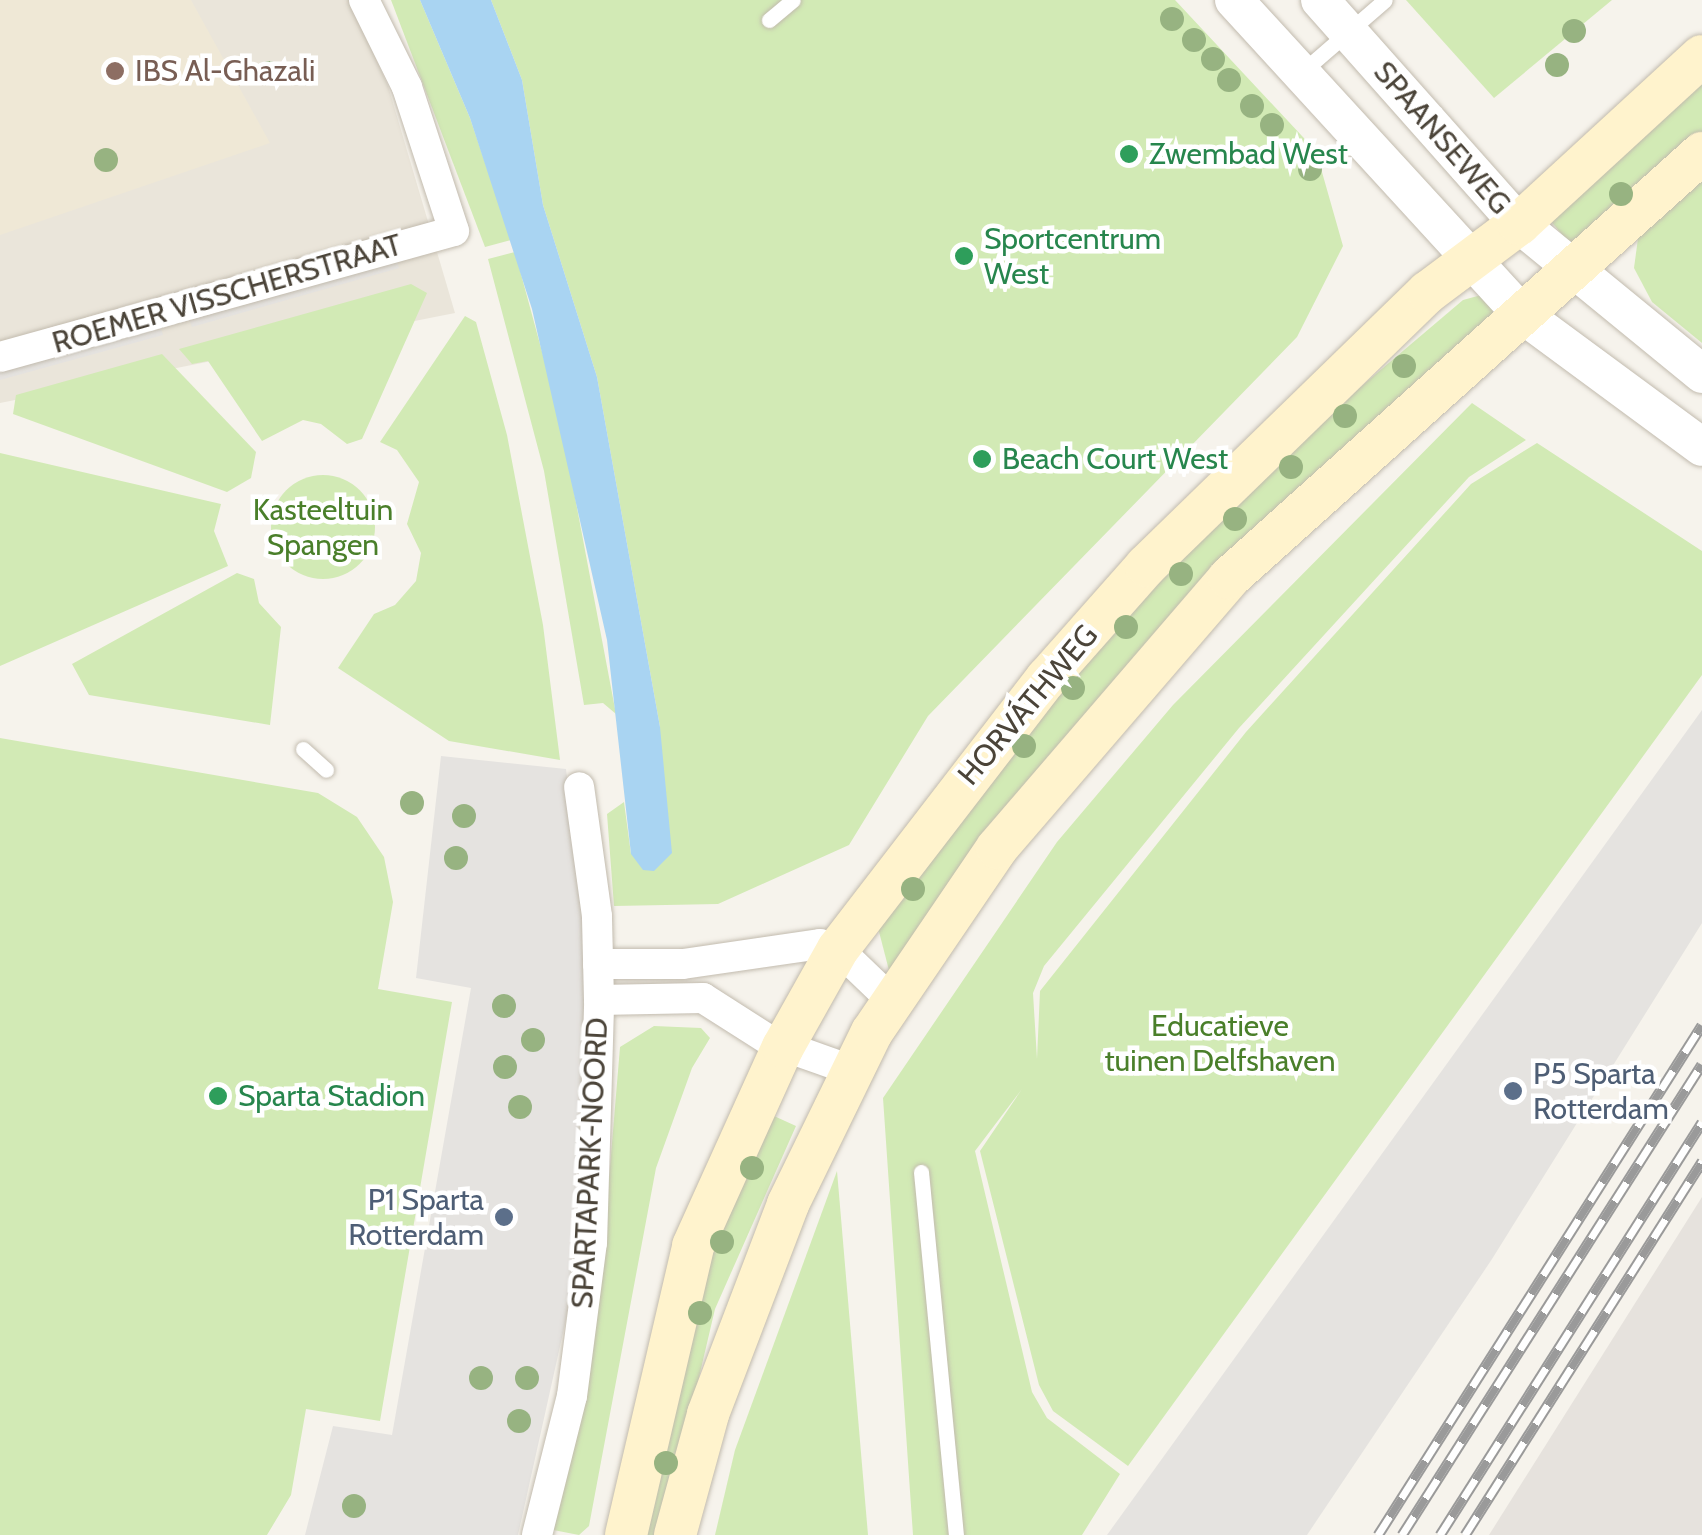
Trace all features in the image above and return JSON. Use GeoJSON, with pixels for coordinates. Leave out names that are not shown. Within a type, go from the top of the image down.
{"type":"FeatureCollection","features":[{"type":"Feature","properties":{"kind":"main road","name":"HORVÁTHWEG"},"geometry":{"type":"LineString","coordinates":[[626,1535],[684,1276],[783,1048],[838,949],[1047,678],[1146,566],[1420,300],[1475,262],[1519,224],[1702,56]]}},
{"type":"Feature","properties":{"kind":"main road"},"geometry":{"type":"LineString","coordinates":[[675,1535],[748,1299],[850,1070],[892,1000],[997,848],[1229,578],[1702,152]]}},
{"type":"Feature","properties":{"kind":"street","name":"ROEMER VISSCHERSTRAAT"},"geometry":{"type":"LineString","coordinates":[[0,357],[454,231],[407,88],[364,0]]}},
{"type":"Feature","properties":{"kind":"street","name":"SPAANSEWEG"},"geometry":{"type":"LineString","coordinates":[[1234,0],[1522,314],[1702,447]]}},
{"type":"Feature","properties":{"kind":"street","name":"SPAANSEWEG"},"geometry":{"type":"LineString","coordinates":[[1320,0],[1519,224],[1570,270],[1702,374]]}},
{"type":"Feature","properties":{"kind":"street","name":"SPARTAPARK-NOORD"},"geometry":{"type":"LineString","coordinates":[[538,1535],[572,1396],[592,1243],[598,964],[579,787]]}},
{"type":"Feature","properties":{"kind":"street"},"geometry":{"type":"LineString","coordinates":[[598,964],[682,964],[810,944],[838,949],[892,1000]]}},
{"type":"Feature","properties":{"kind":"street"},"geometry":{"type":"LineString","coordinates":[[599,1000],[703,998],[783,1048],[850,1070]]}},
{"type":"Feature","properties":{"kind":"lane"},"geometry":{"type":"LineString","coordinates":[[769,20],[793,0]]}},
{"type":"Feature","properties":{"kind":"lane"},"geometry":{"type":"LineString","coordinates":[[1300,74],[1386,0]]}},
{"type":"Feature","properties":{"kind":"lane"},"geometry":{"type":"LineString","coordinates":[[303,749],[326,770]]}},
{"type":"Feature","properties":{"kind":"lane"},"geometry":{"type":"LineString","coordinates":[[920,1172],[956,1535]]}},
{"type":"Feature","properties":{"kind":"shaded area"},"geometry":{"type":"Polygon","coordinates":[[[0,0],[350,0],[388,86],[455,313],[0,403],[0,0]]]}},
{"type":"Feature","properties":{"kind":"shaded area","name":"IBS Al-Ghazali"},"geometry":{"type":"Polygon","coordinates":[[[0,0],[191,0],[270,143],[0,235],[0,0]]]}},
{"type":"Feature","properties":{"kind":"shaded area"},"geometry":{"type":"Polygon","coordinates":[[[397,260],[399,268],[192,327],[189,319],[397,260]]]}},
{"type":"Feature","properties":{"kind":"shaded area"},"geometry":{"type":"Polygon","coordinates":[[[161,327],[163,335],[0,380],[0,371],[161,327]]]}},
{"type":"Feature","properties":{"kind":"shaded area","name":"P5 Sparta Rotterdam"},"geometry":{"type":"Polygon","coordinates":[[[1702,710],[1702,923],[1492,1259],[1307,1535],[1107,1535],[1702,710]]]}},
{"type":"Feature","properties":{"kind":"shaded area","name":"P1 Sparta Rotterdam"},"geometry":{"type":"Polygon","coordinates":[[[441,756],[566,769],[582,898],[585,982],[584,1137],[571,1297],[518,1535],[305,1535],[333,1426],[392,1435],[471,988],[416,978],[441,756]]]}},
{"type":"Feature","properties":{"kind":"shaded area"},"geometry":{"type":"Polygon","coordinates":[[[1702,1197],[1702,1535],[1489,1535],[1702,1197]]]}},
{"type":"Feature","properties":{"kind":"green space"},"geometry":{"type":"Polygon","coordinates":[[[391,0],[420,0],[470,118],[511,240],[485,247],[391,0]]]}},
{"type":"Feature","properties":{"kind":"green space"},"geometry":{"type":"Polygon","coordinates":[[[491,0],[1175,0],[1316,151],[1343,246],[1297,337],[928,716],[849,845],[718,904],[614,906],[607,814],[624,802],[631,854],[660,727],[597,377],[543,205],[522,80],[491,0]]]}},
{"type":"Feature","properties":{"kind":"green space"},"geometry":{"type":"Polygon","coordinates":[[[1406,0],[1612,0],[1494,98],[1406,0]]]}},
{"type":"Feature","properties":{"kind":"green space"},"geometry":{"type":"Polygon","coordinates":[[[1702,82],[1702,146],[1581,257],[1549,219],[1702,82]]]}},
{"type":"Feature","properties":{"kind":"green space"},"geometry":{"type":"Polygon","coordinates":[[[1702,176],[1702,343],[1652,302],[1634,268],[1639,231],[1702,176]]]}},
{"type":"Feature","properties":{"kind":"green space"},"geometry":{"type":"Polygon","coordinates":[[[515,252],[560,418],[616,714],[603,703],[584,705],[544,471],[488,259],[515,252]]]}},
{"type":"Feature","properties":{"kind":"green space","name":"Kasteeltuin Spangen"},"geometry":{"type":"Polygon","coordinates":[[[411,284],[427,293],[362,439],[347,444],[321,424],[303,420],[262,441],[208,361],[192,364],[179,349],[411,284]]]}},
{"type":"Feature","properties":{"kind":"green space"},"geometry":{"type":"Polygon","coordinates":[[[1485,294],[1494,300],[1496,316],[891,978],[877,924],[1074,671],[1178,557],[1364,384],[1463,300],[1485,294]]]}},
{"type":"Feature","properties":{"kind":"green space","name":"Kasteeltuin Spangen"},"geometry":{"type":"Polygon","coordinates":[[[465,316],[476,322],[507,435],[543,625],[560,760],[449,741],[338,668],[374,614],[395,605],[416,581],[421,553],[407,524],[419,482],[397,450],[380,442],[465,316]]]}},
{"type":"Feature","properties":{"kind":"green space","name":"Kasteeltuin Spangen"},"geometry":{"type":"Polygon","coordinates":[[[162,354],[256,452],[251,478],[227,492],[13,414],[16,395],[162,354]]]}},
{"type":"Feature","properties":{"kind":"green space","name":"Educatieve tuinen Delfshaven"},"geometry":{"type":"Polygon","coordinates":[[[1472,403],[1526,440],[1469,477],[1379,575],[1239,728],[1044,966],[1033,993],[1037,1059],[1040,991],[1246,732],[1471,484],[1537,443],[1702,551],[1702,675],[1128,1466],[1053,1411],[1039,1385],[980,1151],[1022,1089],[975,1151],[1032,1392],[1047,1418],[1120,1474],[1082,1535],[913,1535],[883,1098],[1057,842],[1173,705],[1472,403]]]}},
{"type":"Feature","properties":{"kind":"green space","name":"Kasteeltuin Spangen"},"geometry":{"type":"Polygon","coordinates":[[[0,453],[221,504],[214,531],[228,566],[0,666],[0,453]]]}},
{"type":"Feature","properties":{"kind":"green space","name":"Kasteeltuin Spangen"},"geometry":{"type":"Polygon","coordinates":[[[323,475],[343,479],[360,490],[371,507],[375,527],[371,547],[360,564],[343,575],[323,579],[303,575],[286,564],[275,547],[271,527],[275,507],[286,490],[303,479],[323,475]]]}},
{"type":"Feature","properties":{"kind":"green space","name":"Kasteeltuin Spangen"},"geometry":{"type":"Polygon","coordinates":[[[237,573],[254,579],[259,603],[281,627],[270,725],[89,695],[72,664],[237,573]]]}},
{"type":"Feature","properties":{"kind":"green space","name":"Sparta Stadion"},"geometry":{"type":"Polygon","coordinates":[[[0,738],[318,793],[357,817],[384,857],[393,902],[378,989],[452,1002],[380,1421],[306,1409],[291,1495],[267,1535],[0,1535],[0,738]]]}},
{"type":"Feature","properties":{"kind":"green space"},"geometry":{"type":"Polygon","coordinates":[[[654,1026],[701,1028],[710,1038],[692,1068],[656,1168],[589,1526],[579,1535],[548,1529],[605,1227],[620,1047],[654,1026]]]}},
{"type":"Feature","properties":{"kind":"green space"},"geometry":{"type":"Polygon","coordinates":[[[763,1111],[796,1126],[715,1309],[662,1535],[638,1535],[684,1320],[763,1111]]]}},
{"type":"Feature","properties":{"kind":"green space"},"geometry":{"type":"Polygon","coordinates":[[[837,1171],[868,1535],[715,1535],[735,1450],[837,1171]]]}},
{"type":"Feature","properties":{"kind":"water"},"geometry":{"type":"Polygon","coordinates":[[[420,0],[491,0],[522,80],[543,205],[597,377],[660,727],[672,853],[654,871],[643,870],[631,854],[607,640],[532,309],[470,118],[420,0]]]}},
{"type":"Feature","properties":{"kind":"railway"},"geometry":{"type":"LineString","coordinates":[[1378,1535],[1702,1025]]}},
{"type":"Feature","properties":{"kind":"railway"},"geometry":{"type":"LineString","coordinates":[[1402,1535],[1702,1064]]}},
{"type":"Feature","properties":{"kind":"railway"},"geometry":{"type":"LineString","coordinates":[[1440,1535],[1702,1122]]}},
{"type":"Feature","properties":{"kind":"railway"},"geometry":{"type":"LineString","coordinates":[[1465,1535],[1702,1161]]}},
{"type":"Feature","properties":{"kind":"place","name":"IBS Al-Ghazali"},"geometry":{"type":"Point","coordinates":[115,71]}},
{"type":"Feature","properties":{"kind":"place","name":"Zwembad West"},"geometry":{"type":"Point","coordinates":[1129,154]}},
{"type":"Feature","properties":{"kind":"place","name":"Sportcentrum West"},"geometry":{"type":"Point","coordinates":[964,256]}},
{"type":"Feature","properties":{"kind":"place","name":"Beach Court West"},"geometry":{"type":"Point","coordinates":[982,459]}},
{"type":"Feature","properties":{"kind":"place","name":"P5 Sparta Rotterdam"},"geometry":{"type":"Point","coordinates":[1513,1091]}},
{"type":"Feature","properties":{"kind":"place","name":"Sparta Stadion"},"geometry":{"type":"Point","coordinates":[218,1096]}},
{"type":"Feature","properties":{"kind":"place","name":"P1 Sparta Rotterdam"},"geometry":{"type":"Point","coordinates":[504,1217]}}]}
